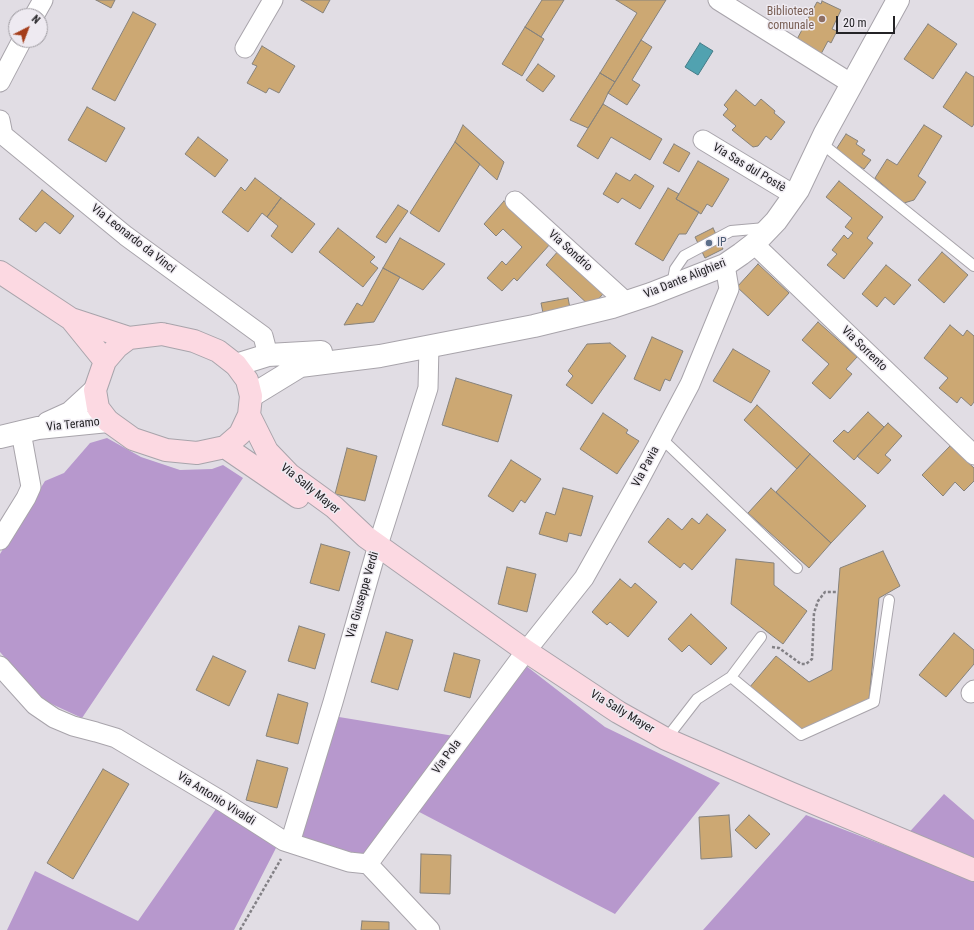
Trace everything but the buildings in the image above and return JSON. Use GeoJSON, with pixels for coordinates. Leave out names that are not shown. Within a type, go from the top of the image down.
{"type":"FeatureCollection","features":[{"type":"Feature","properties":{"kind":"main road"},"geometry":{"type":"LineString","coordinates":[[0,272],[71,318],[129,338],[162,334],[194,341],[218,351],[236,365],[247,380],[250,406],[240,434],[225,447],[197,453],[166,450],[133,439],[108,421],[98,408],[95,390],[105,361],[117,347],[129,338]]}},
{"type":"Feature","properties":{"kind":"main road"},"geometry":{"type":"LineString","coordinates":[[71,318],[105,361]]}},
{"type":"Feature","properties":{"kind":"main road","name":"Via Sally Mayer"},"geometry":{"type":"LineString","coordinates":[[250,406],[267,451],[290,475],[334,507],[372,541],[526,651],[618,712],[666,739],[974,870]]}},
{"type":"Feature","properties":{"kind":"main road","name":"Via Sally Mayer"},"geometry":{"type":"LineString","coordinates":[[225,447],[295,494],[329,521],[372,541]]}},
{"type":"Feature","properties":{"kind":"street"},"geometry":{"type":"LineString","coordinates":[[245,48],[273,0]]}},
{"type":"Feature","properties":{"kind":"street"},"geometry":{"type":"LineString","coordinates":[[718,0],[852,84]]}},
{"type":"Feature","properties":{"kind":"street","name":"Via Dante Alighieri"},"geometry":{"type":"LineString","coordinates":[[250,406],[300,366],[380,356],[534,326],[612,307],[672,286],[725,265],[754,244],[776,221],[798,190],[820,142],[898,0]]}},
{"type":"Feature","properties":{"kind":"street"},"geometry":{"type":"LineString","coordinates":[[0,82],[18,48]]}},
{"type":"Feature","properties":{"kind":"street","name":"Via Leonardo da Vinci"},"geometry":{"type":"LineString","coordinates":[[0,120],[3,135],[120,231],[262,336],[268,355]]}},
{"type":"Feature","properties":{"kind":"street","name":"Via Sas dul Postè"},"geometry":{"type":"LineString","coordinates":[[703,140],[794,195]]}},
{"type":"Feature","properties":{"kind":"street","name":"Via Sondrio"},"geometry":{"type":"LineString","coordinates":[[514,201],[626,302]]}},
{"type":"Feature","properties":{"kind":"street","name":"Via Sorrento"},"geometry":{"type":"LineString","coordinates":[[754,244],[974,455]]}},
{"type":"Feature","properties":{"kind":"street","name":"Via Pavia"},"geometry":{"type":"LineString","coordinates":[[526,651],[584,578],[638,482],[690,384],[729,290],[725,265]]}},
{"type":"Feature","properties":{"kind":"street","name":"Via Giuseppe Verdi"},"geometry":{"type":"LineString","coordinates":[[290,843],[333,702],[372,541],[428,388],[429,346]]}},
{"type":"Feature","properties":{"kind":"street","name":"Via Dante Alighieri"},"geometry":{"type":"LineString","coordinates":[[236,365],[268,355],[319,352],[357,359]]}},
{"type":"Feature","properties":{"kind":"street","name":"Via Teramo"},"geometry":{"type":"LineString","coordinates":[[30,430],[70,413],[95,390]]}},
{"type":"Feature","properties":{"kind":"street","name":"Via Teramo"},"geometry":{"type":"LineString","coordinates":[[0,437],[30,430],[108,421]]}},
{"type":"Feature","properties":{"kind":"street"},"geometry":{"type":"LineString","coordinates":[[0,540],[26,498],[31,487],[30,430]]}},
{"type":"Feature","properties":{"kind":"street","name":"Via Pola"},"geometry":{"type":"LineString","coordinates":[[368,864],[526,651]]}},
{"type":"Feature","properties":{"kind":"street","name":"Via Antonio Vivaldi"},"geometry":{"type":"LineString","coordinates":[[0,666],[35,705],[54,718],[73,726],[116,738],[223,802],[284,841],[349,862],[368,864]]}},
{"type":"Feature","properties":{"kind":"street"},"geometry":{"type":"LineString","coordinates":[[368,864],[430,930]]}},
{"type":"Feature","properties":{"kind":"lane"},"geometry":{"type":"LineString","coordinates":[[820,142],[974,266]]}},
{"type":"Feature","properties":{"kind":"lane"},"geometry":{"type":"LineString","coordinates":[[672,286],[675,269],[684,256],[731,231],[769,228]]}},
{"type":"Feature","properties":{"kind":"lane"},"geometry":{"type":"LineString","coordinates":[[661,438],[797,568]]}},
{"type":"Feature","properties":{"kind":"lane"},"geometry":{"type":"LineString","coordinates":[[731,677],[801,735],[874,702],[889,600]]}},
{"type":"Feature","properties":{"kind":"lane"},"geometry":{"type":"LineString","coordinates":[[666,739],[697,699],[731,677],[761,637]]}},
{"type":"Feature","properties":{"kind":"path"},"geometry":{"type":"LineString","coordinates":[[768,647],[779,648],[801,664],[806,664],[812,659],[814,613],[818,601],[825,592],[836,592]]}},
{"type":"Feature","properties":{"kind":"path"},"geometry":{"type":"LineString","coordinates":[[240,930],[290,843]]}},
{"type":"Feature","properties":{"kind":"shaded area"},"geometry":{"type":"Polygon","coordinates":[[[107,438],[141,457],[180,470],[212,469],[223,465],[243,478],[82,718],[43,700],[0,652],[0,554],[45,481],[64,473],[90,443],[107,438]]]}},
{"type":"Feature","properties":{"kind":"shaded area"},"geometry":{"type":"Polygon","coordinates":[[[512,655],[605,727],[720,783],[615,914],[402,803],[365,855],[298,840],[339,717],[454,736],[512,655]]]}},
{"type":"Feature","properties":{"kind":"shaded area"},"geometry":{"type":"Polygon","coordinates":[[[944,794],[974,820],[974,930],[703,930],[806,815],[894,849],[944,794]]]}},
{"type":"Feature","properties":{"kind":"shaded area"},"geometry":{"type":"Polygon","coordinates":[[[218,806],[276,848],[234,930],[7,930],[35,871],[138,921],[218,806]]]}},
{"type":"Feature","properties":{"kind":"water"},"geometry":{"type":"Polygon","coordinates":[[[700,43],[713,51],[698,75],[685,67],[700,43]]]}},
{"type":"Feature","properties":{"kind":"place","name":"Biblioteca comunale"},"geometry":{"type":"Point","coordinates":[822,19]}},
{"type":"Feature","properties":{"kind":"place","name":"IP"},"geometry":{"type":"Point","coordinates":[709,243]}}]}
